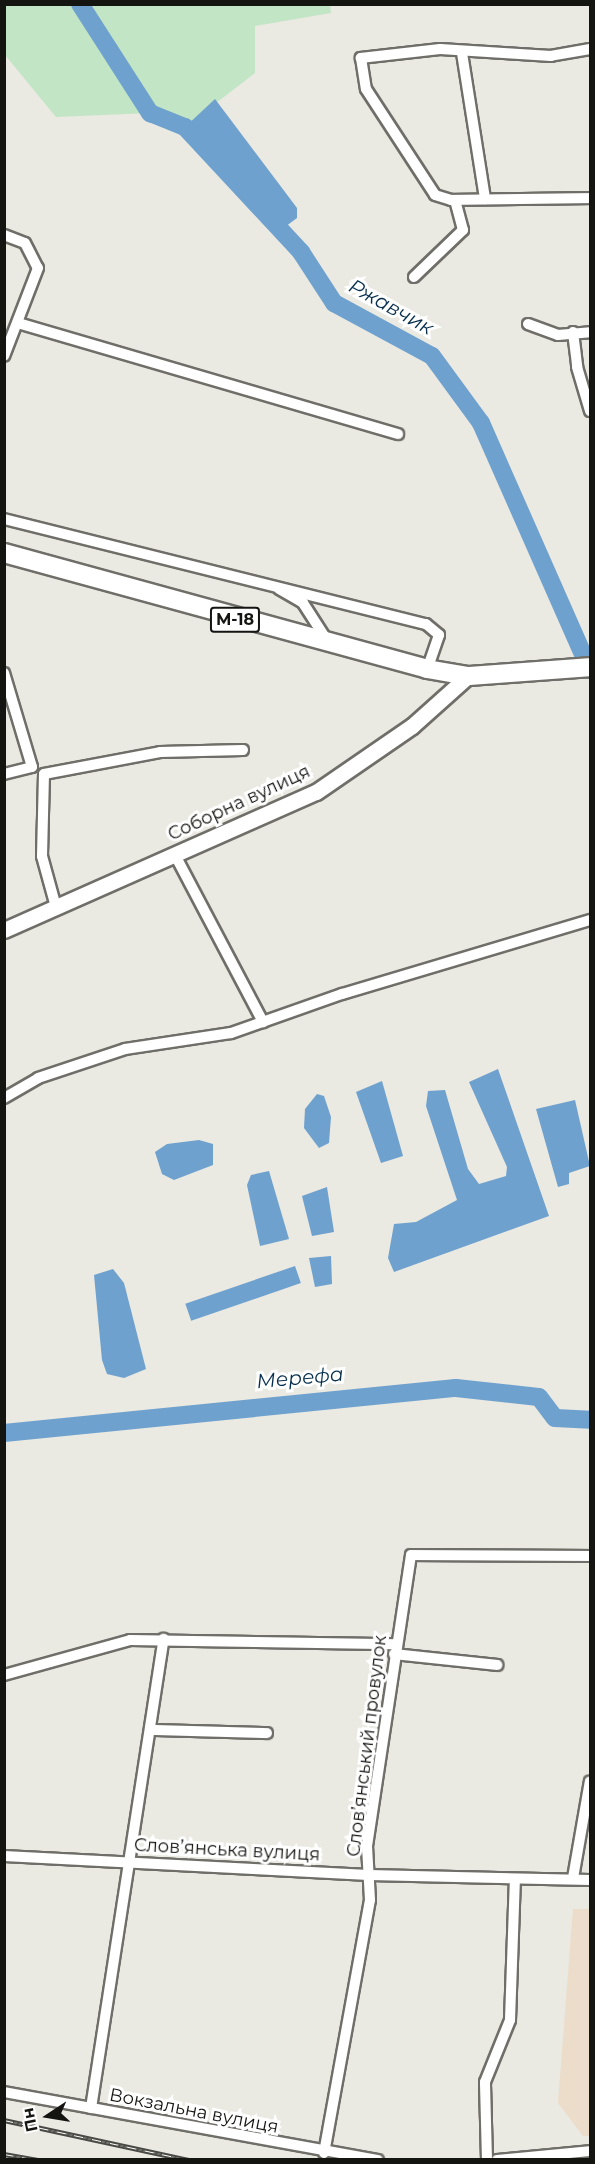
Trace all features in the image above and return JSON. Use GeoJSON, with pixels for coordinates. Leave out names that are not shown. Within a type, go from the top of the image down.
{"type":"FeatureCollection","features":[{"type":"Feature","properties":{"kind":"highway","name":"М-18"},"geometry":{"type":"LineString","coordinates":[[4,553],[329,645],[427,669],[468,676],[591,667]]}},
{"type":"Feature","properties":{"kind":"street"},"geometry":{"type":"LineString","coordinates":[[591,49],[550,56],[462,53],[440,49],[361,58],[366,89],[420,179],[435,195],[455,200],[591,198]]}},
{"type":"Feature","properties":{"kind":"street"},"geometry":{"type":"LineString","coordinates":[[462,53],[485,199]]}},
{"type":"Feature","properties":{"kind":"street"},"geometry":{"type":"LineString","coordinates":[[414,277],[463,230],[455,200]]}},
{"type":"Feature","properties":{"kind":"street"},"geometry":{"type":"LineString","coordinates":[[4,235],[25,243],[38,268],[4,356]]}},
{"type":"Feature","properties":{"kind":"street"},"geometry":{"type":"LineString","coordinates":[[18,323],[398,434]]}},
{"type":"Feature","properties":{"kind":"street"},"geometry":{"type":"LineString","coordinates":[[528,324],[558,335],[591,332]]}},
{"type":"Feature","properties":{"kind":"street"},"geometry":{"type":"LineString","coordinates":[[573,332],[591,411]]}},
{"type":"Feature","properties":{"kind":"street"},"geometry":{"type":"LineString","coordinates":[[4,519],[436,628],[439,635],[427,669]]}},
{"type":"Feature","properties":{"kind":"street"},"geometry":{"type":"LineString","coordinates":[[271,585],[303,603],[329,645]]}},
{"type":"Feature","properties":{"kind":"street"},"geometry":{"type":"LineString","coordinates":[[4,673],[32,767],[44,774],[160,752],[243,750]]}},
{"type":"Feature","properties":{"kind":"street","name":"Соборна вулиця"},"geometry":{"type":"LineString","coordinates":[[4,930],[316,792],[412,726],[468,676]]}},
{"type":"Feature","properties":{"kind":"street"},"geometry":{"type":"LineString","coordinates":[[4,774],[32,767]]}},
{"type":"Feature","properties":{"kind":"street"},"geometry":{"type":"LineString","coordinates":[[44,774],[42,856],[56,908]]}},
{"type":"Feature","properties":{"kind":"street"},"geometry":{"type":"LineString","coordinates":[[175,855],[263,1022]]}},
{"type":"Feature","properties":{"kind":"street"},"geometry":{"type":"LineString","coordinates":[[4,1098],[38,1078],[125,1049],[180,1044],[263,1022],[591,920]]}},
{"type":"Feature","properties":{"kind":"street","name":"Слов’янський провулок"},"geometry":{"type":"LineString","coordinates":[[324,2153],[368,1911],[367,1846],[411,1555],[591,1556]]}},
{"type":"Feature","properties":{"kind":"street"},"geometry":{"type":"LineString","coordinates":[[91,2108],[132,1861],[164,1639]]}},
{"type":"Feature","properties":{"kind":"street"},"geometry":{"type":"LineString","coordinates":[[4,1675],[130,1640],[164,1639],[395,1649],[497,1665]]}},
{"type":"Feature","properties":{"kind":"street"},"geometry":{"type":"LineString","coordinates":[[151,1730],[267,1733]]}},
{"type":"Feature","properties":{"kind":"street"},"geometry":{"type":"LineString","coordinates":[[573,1878],[591,1781]]}},
{"type":"Feature","properties":{"kind":"street","name":"Слов’янська вулиця"},"geometry":{"type":"LineString","coordinates":[[4,1856],[369,1875],[591,1880]]}},
{"type":"Feature","properties":{"kind":"street"},"geometry":{"type":"LineString","coordinates":[[487,2160],[485,2082],[510,2020],[515,1880]]}},
{"type":"Feature","properties":{"kind":"street","name":"Вокзальна вулиця"},"geometry":{"type":"LineString","coordinates":[[4,2092],[324,2153],[378,2160]]}},
{"type":"Feature","properties":{"kind":"street"},"geometry":{"type":"LineString","coordinates":[[497,2160],[591,2151]]}},
{"type":"Feature","properties":{"kind":"shaded area"},"geometry":{"type":"Polygon","coordinates":[[[573,1909],[590,1909],[590,2136],[583,2136],[558,2103],[573,1909]]]}},
{"type":"Feature","properties":{"kind":"green space"},"geometry":{"type":"Polygon","coordinates":[[[330,4],[331,13],[255,26],[255,73],[185,127],[149,113],[56,117],[5,55],[4,5],[330,4]]]}},
{"type":"Feature","properties":{"kind":"water"},"geometry":{"type":"Polygon","coordinates":[[[215,99],[297,208],[297,218],[278,232],[185,127],[215,99]]]}},
{"type":"Feature","properties":{"kind":"water"},"geometry":{"type":"Polygon","coordinates":[[[498,1069],[549,1216],[394,1272],[388,1258],[394,1224],[416,1222],[457,1200],[426,1106],[428,1091],[445,1090],[468,1169],[479,1184],[506,1176],[507,1167],[469,1082],[498,1069]]]}},
{"type":"Feature","properties":{"kind":"water"},"geometry":{"type":"Polygon","coordinates":[[[382,1081],[403,1156],[381,1163],[356,1092],[382,1081]]]}},
{"type":"Feature","properties":{"kind":"water"},"geometry":{"type":"Polygon","coordinates":[[[317,1094],[324,1096],[331,1117],[329,1143],[319,1148],[304,1128],[305,1109],[317,1094]]]}},
{"type":"Feature","properties":{"kind":"water"},"geometry":{"type":"Polygon","coordinates":[[[575,1100],[590,1166],[569,1173],[569,1184],[558,1187],[536,1109],[575,1100]]]}},
{"type":"Feature","properties":{"kind":"water"},"geometry":{"type":"Polygon","coordinates":[[[199,1140],[213,1144],[213,1165],[174,1180],[162,1174],[155,1152],[167,1144],[199,1140]]]}},
{"type":"Feature","properties":{"kind":"water"},"geometry":{"type":"Polygon","coordinates":[[[269,1171],[289,1239],[260,1246],[247,1185],[251,1175],[269,1171]]]}},
{"type":"Feature","properties":{"kind":"water"},"geometry":{"type":"Polygon","coordinates":[[[327,1187],[334,1232],[312,1236],[302,1196],[327,1187]]]}},
{"type":"Feature","properties":{"kind":"water"},"geometry":{"type":"Polygon","coordinates":[[[331,1256],[332,1284],[315,1287],[309,1258],[331,1256]]]}},
{"type":"Feature","properties":{"kind":"water"},"geometry":{"type":"Polygon","coordinates":[[[295,1266],[301,1283],[191,1321],[185,1304],[295,1266]]]}},
{"type":"Feature","properties":{"kind":"water"},"geometry":{"type":"Polygon","coordinates":[[[113,1269],[124,1283],[146,1369],[124,1378],[107,1374],[102,1360],[94,1275],[113,1269]]]}},
{"type":"Feature","properties":{"kind":"waterway","name":"Ржавчик"},"geometry":{"type":"LineString","coordinates":[[80,4],[150,113],[185,127],[301,252],[334,303],[432,356],[481,423],[590,670]]}},
{"type":"Feature","properties":{"kind":"waterway","name":"Мерефа"},"geometry":{"type":"LineString","coordinates":[[4,1433],[456,1388],[539,1397],[555,1418],[590,1420]]}},
{"type":"Feature","properties":{"kind":"railway"},"geometry":{"type":"LineString","coordinates":[[4,2120],[189,2160]]}},
{"type":"Feature","properties":{"kind":"railway"},"geometry":{"type":"LineString","coordinates":[[4,2154],[39,2160]]}}]}
